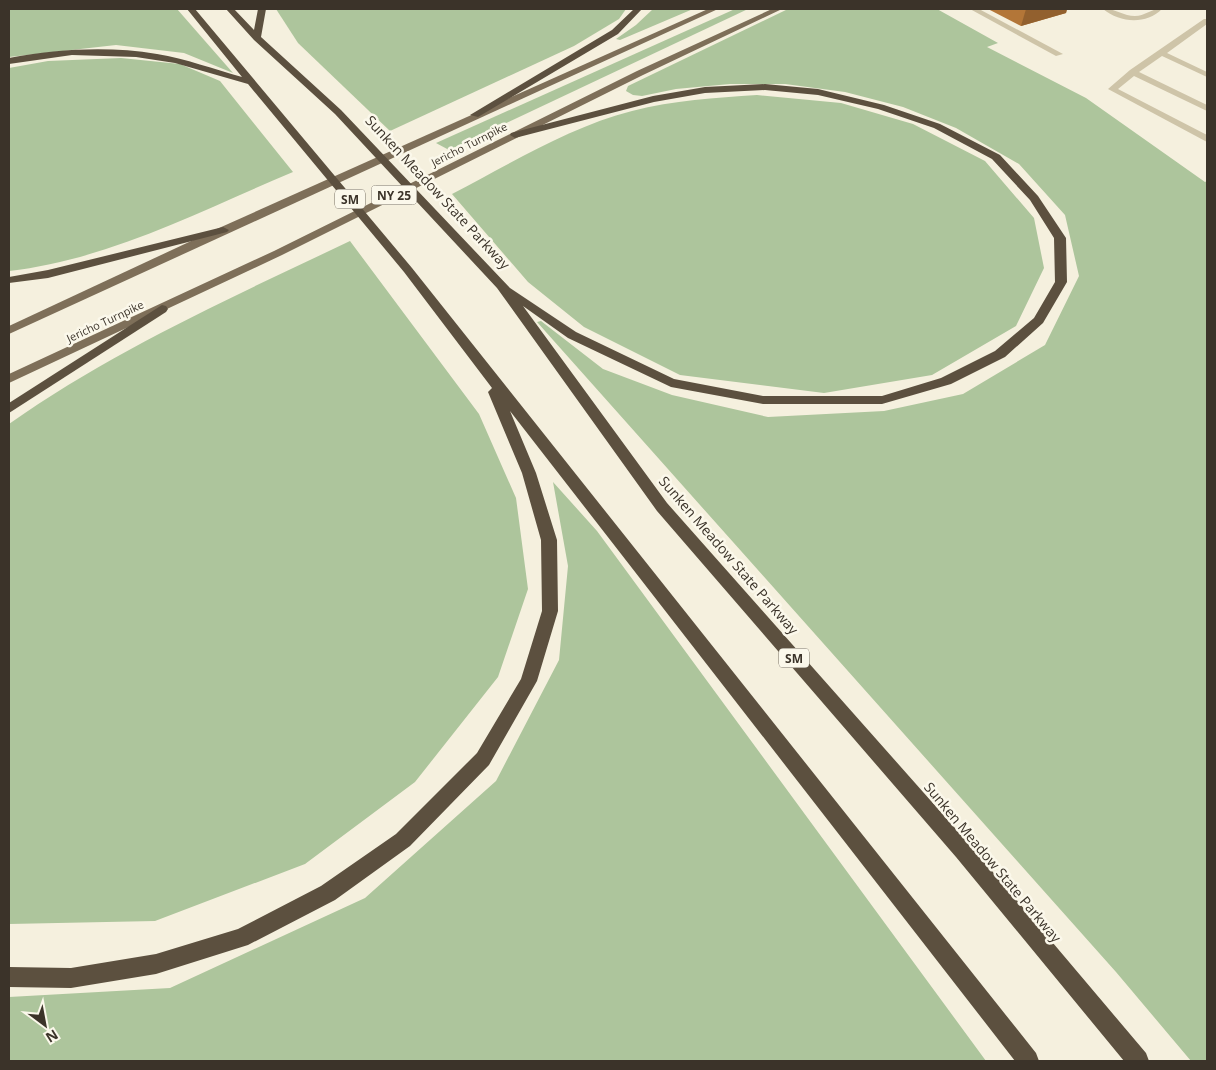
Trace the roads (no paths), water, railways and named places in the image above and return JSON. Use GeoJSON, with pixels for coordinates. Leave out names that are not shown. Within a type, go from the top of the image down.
{"type":"FeatureCollection","features":[{"type":"Feature","properties":{"kind":"highway","name":"SM"},"geometry":{"type":"LineString","coordinates":[[190,9],[293,129],[408,270],[1028,1061]]}},
{"type":"Feature","properties":{"kind":"highway","name":"Sunken Meadow State Parkway"},"geometry":{"type":"LineString","coordinates":[[230,9],[257,38],[338,112],[501,285],[662,507],[963,851],[1138,1061]]}},
{"type":"Feature","properties":{"kind":"highway"},"geometry":{"type":"LineString","coordinates":[[257,38],[262,9]]}},
{"type":"Feature","properties":{"kind":"highway"},"geometry":{"type":"LineString","coordinates":[[475,115],[615,32],[638,9]]}},
{"type":"Feature","properties":{"kind":"highway"},"geometry":{"type":"LineString","coordinates":[[9,61],[27,57],[105,52],[177,61],[252,82]]}},
{"type":"Feature","properties":{"kind":"highway"},"geometry":{"type":"LineString","coordinates":[[501,285],[572,335],[671,383],[763,400],[882,400],[946,381],[1000,354],[1039,320],[1061,282],[1060,238],[1034,198],[996,157],[937,126],[881,107],[818,92],[765,88],[705,90],[653,99],[515,135]]}},
{"type":"Feature","properties":{"kind":"highway"},"geometry":{"type":"LineString","coordinates":[[9,280],[48,274],[223,230]]}},
{"type":"Feature","properties":{"kind":"highway"},"geometry":{"type":"LineString","coordinates":[[9,409],[162,309]]}},
{"type":"Feature","properties":{"kind":"highway"},"geometry":{"type":"LineString","coordinates":[[9,977],[71,978],[156,964],[241,938],[328,893],[403,840],[483,759],[529,681],[550,611],[549,540],[529,474],[488,374]]}},
{"type":"Feature","properties":{"kind":"main road","name":"Jericho Turnpike"},"geometry":{"type":"LineString","coordinates":[[9,330],[475,115],[714,9]]}},
{"type":"Feature","properties":{"kind":"main road","name":"Jericho Turnpike"},"geometry":{"type":"LineString","coordinates":[[9,379],[278,254],[640,73],[778,9]]}},
{"type":"Feature","properties":{"kind":"lane"},"geometry":{"type":"LineString","coordinates":[[974,9],[1058,54]]}},
{"type":"Feature","properties":{"kind":"lane"},"geometry":{"type":"LineString","coordinates":[[1106,9],[1127,18],[1145,18],[1158,9]]}},
{"type":"Feature","properties":{"kind":"lane"},"geometry":{"type":"LineString","coordinates":[[1207,21],[1133,72],[1112,90],[1207,139]]}},
{"type":"Feature","properties":{"kind":"lane"},"geometry":{"type":"LineString","coordinates":[[1161,54],[1207,75]]}},
{"type":"Feature","properties":{"kind":"lane"},"geometry":{"type":"LineString","coordinates":[[1133,72],[1207,108]]}}]}
